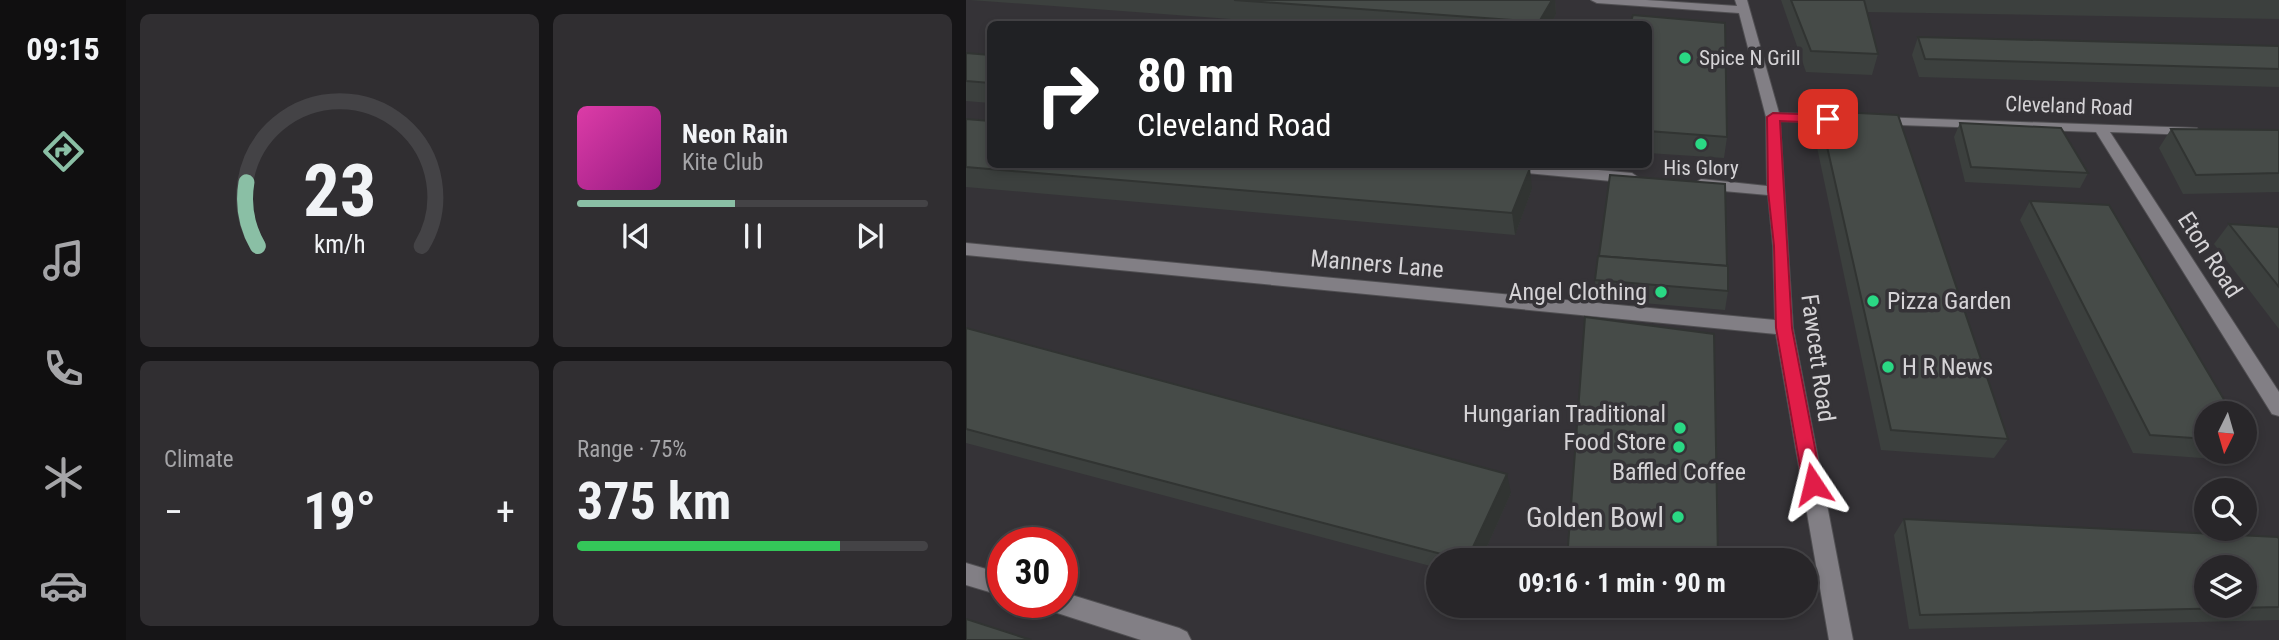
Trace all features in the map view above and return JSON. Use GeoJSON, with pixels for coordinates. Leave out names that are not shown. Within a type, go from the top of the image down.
{"type":"FeatureCollection","features":[{"type":"Feature","properties":{"kind":"street"},"geometry":{"type":"LineString","coordinates":[[1597,0],[1743,5]]}},
{"type":"Feature","properties":{"kind":"street","name":"Fawcett Road"},"geometry":{"type":"LineString","coordinates":[[1743,5],[1773,117],[1784,328],[1841,640]]}},
{"type":"Feature","properties":{"kind":"street","name":"Cleveland Road"},"geometry":{"type":"LineString","coordinates":[[1773,117],[2210,132]]}},
{"type":"Feature","properties":{"kind":"street","name":"Eton Road"},"geometry":{"type":"LineString","coordinates":[[2100,128],[2279,408]]}},
{"type":"Feature","properties":{"kind":"street"},"geometry":{"type":"LineString","coordinates":[[1518,168],[1651,180]]}},
{"type":"Feature","properties":{"kind":"street"},"geometry":{"type":"LineString","coordinates":[[1679,182],[1775,191]]}},
{"type":"Feature","properties":{"kind":"street","name":"Manners Lane"},"geometry":{"type":"LineString","coordinates":[[966,249],[1784,328]]}},
{"type":"Feature","properties":{"kind":"street"},"geometry":{"type":"LineString","coordinates":[[966,574],[987,580]]}},
{"type":"Feature","properties":{"kind":"street"},"geometry":{"type":"LineString","coordinates":[[1078,609],[1179,640]]}},
{"type":"Feature","properties":{"kind":"building"},"geometry":{"type":"Polygon","coordinates":[[[1234,0],[1552,0],[1540,21],[1234,0]]]}},
{"type":"Feature","properties":{"kind":"building"},"geometry":{"type":"Polygon","coordinates":[[[1791,0],[1864,0],[1878,54],[1811,51],[1791,0]]]}},
{"type":"Feature","properties":{"kind":"building"},"geometry":{"type":"Polygon","coordinates":[[[1633,15],[1725,23],[1727,137],[1652,131],[1652,21],[1631,21],[1633,15]]]}},
{"type":"Feature","properties":{"kind":"building"},"geometry":{"type":"Polygon","coordinates":[[[1918,37],[2279,46],[2279,69],[1925,59],[1918,37]]]}},
{"type":"Feature","properties":{"kind":"building"},"geometry":{"type":"Polygon","coordinates":[[[966,53],[987,55],[987,83],[966,81],[966,53]]]}},
{"type":"Feature","properties":{"kind":"building"},"geometry":{"type":"Polygon","coordinates":[[[1819,111],[1898,115],[2008,439],[1891,430],[1819,111]]]}},
{"type":"Feature","properties":{"kind":"building"},"geometry":{"type":"Polygon","coordinates":[[[966,119],[987,121],[987,168],[1530,168],[1512,213],[966,167],[966,119]]]}},
{"type":"Feature","properties":{"kind":"building"},"geometry":{"type":"Polygon","coordinates":[[[1960,123],[2061,128],[2088,173],[1971,167],[1960,123]]]}},
{"type":"Feature","properties":{"kind":"building"},"geometry":{"type":"Polygon","coordinates":[[[2171,129],[2279,130],[2279,173],[2196,175],[2171,129]]]}},
{"type":"Feature","properties":{"kind":"building"},"geometry":{"type":"Polygon","coordinates":[[[1610,175],[1725,184],[1727,266],[1599,256],[1610,175]]]}},
{"type":"Feature","properties":{"kind":"building"},"geometry":{"type":"Polygon","coordinates":[[[2030,201],[2109,205],[2225,401],[2194,401],[2194,438],[2150,435],[2030,201]]]}},
{"type":"Feature","properties":{"kind":"building"},"geometry":{"type":"Polygon","coordinates":[[[2229,224],[2279,227],[2279,287],[2229,224]]]}},
{"type":"Feature","properties":{"kind":"building"},"geometry":{"type":"Polygon","coordinates":[[[1598,256],[1728,266],[1728,291],[1595,280],[1598,256]]]}},
{"type":"Feature","properties":{"kind":"building"},"geometry":{"type":"Polygon","coordinates":[[[1585,317],[1714,334],[1718,548],[1568,548],[1585,317]]]}},
{"type":"Feature","properties":{"kind":"building"},"geometry":{"type":"Polygon","coordinates":[[[966,328],[1507,474],[1473,548],[1426,550],[966,429],[966,328]]]}},
{"type":"Feature","properties":{"kind":"building"},"geometry":{"type":"Polygon","coordinates":[[[1904,519],[2194,533],[2194,541],[2257,541],[2257,536],[2278,537],[2279,607],[2257,607],[2257,555],[2194,555],[2194,609],[1920,615],[1904,519]]]}},
{"type":"Feature","properties":{"kind":"building"},"geometry":{"type":"Polygon","coordinates":[[[966,619],[1031,640],[966,640],[966,619]]]}},
{"type":"Feature","properties":{"kind":"place","name":"Spice N Grill"},"geometry":{"type":"Point","coordinates":[1685,58]}},
{"type":"Feature","properties":{"kind":"place","name":"His Glory"},"geometry":{"type":"Point","coordinates":[1701,144]}},
{"type":"Feature","properties":{"kind":"place","name":"Angel Clothing"},"geometry":{"type":"Point","coordinates":[1661,292]}},
{"type":"Feature","properties":{"kind":"place","name":"Pizza Garden"},"geometry":{"type":"Point","coordinates":[1873,301]}},
{"type":"Feature","properties":{"kind":"place","name":"H R News"},"geometry":{"type":"Point","coordinates":[1888,367]}},
{"type":"Feature","properties":{"kind":"place","name":"Hungarian Traditional Food Store"},"geometry":{"type":"Point","coordinates":[1680,428]}},
{"type":"Feature","properties":{"kind":"place","name":"Baffled Coffee"},"geometry":{"type":"Point","coordinates":[1679,447]}},
{"type":"Feature","properties":{"kind":"place","name":"Golden Bowl"},"geometry":{"type":"Point","coordinates":[1678,517]}},
{"type":"Feature","properties":{"kind":"route"},"geometry":{"type":"LineString","coordinates":[[1813,484],[1784,328],[1773,117],[1828,119]]}}]}
